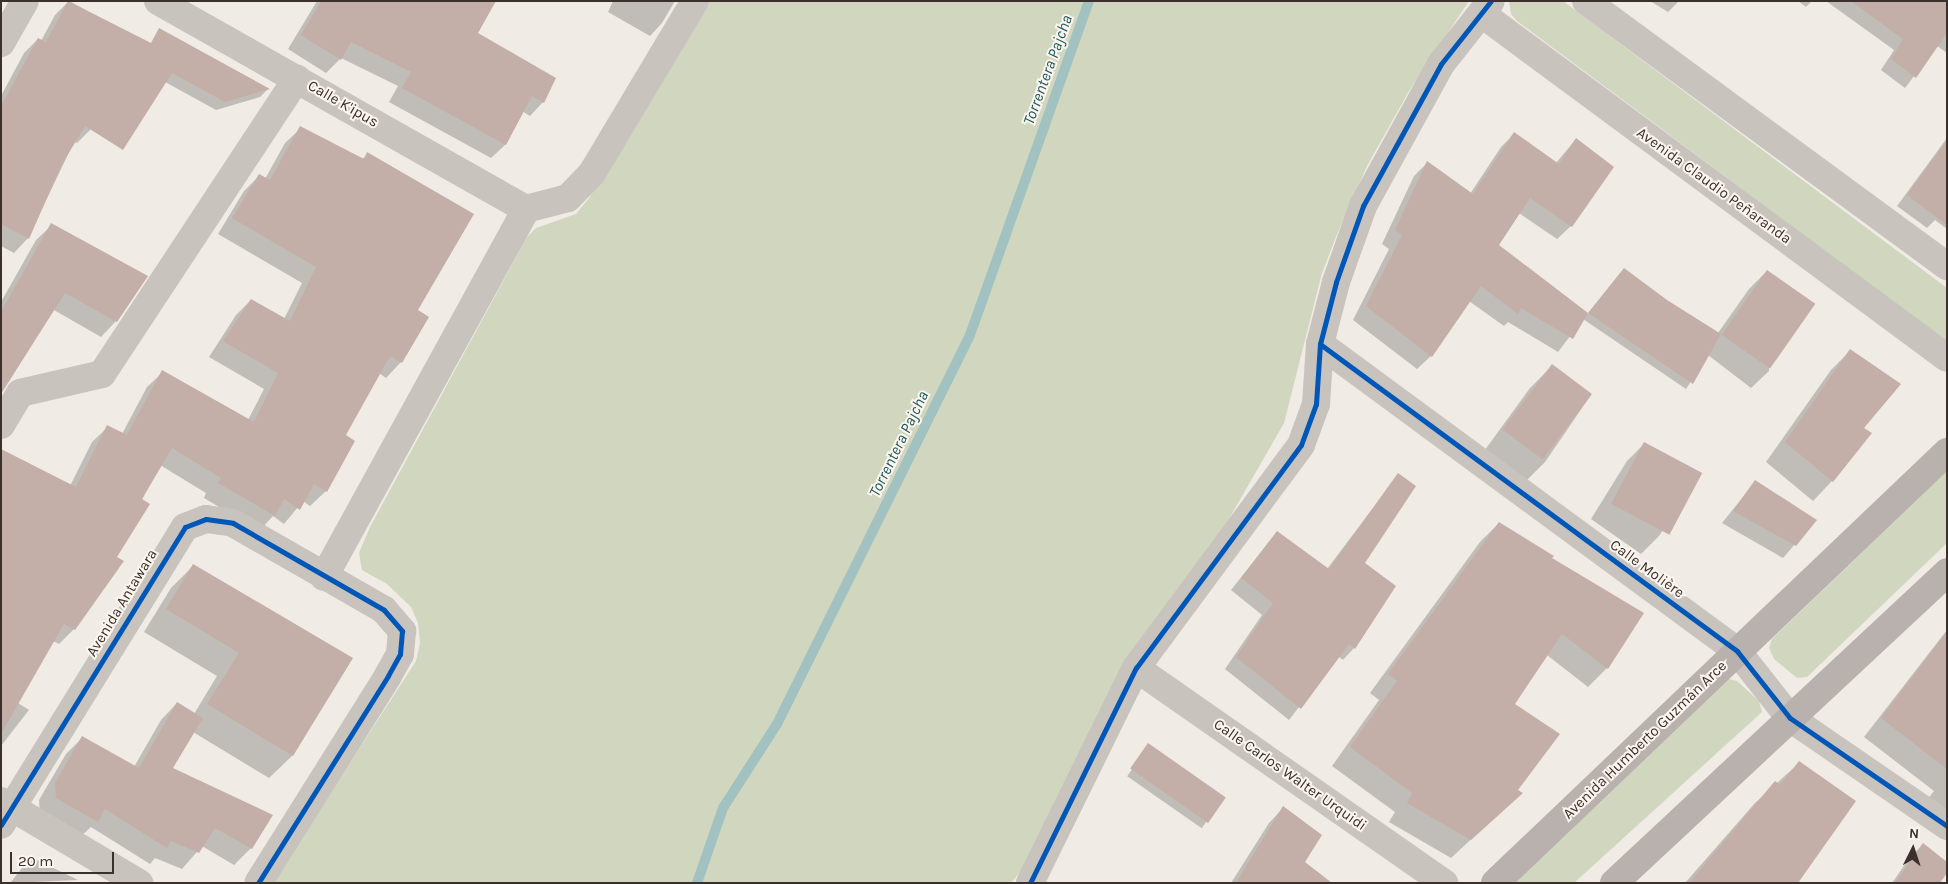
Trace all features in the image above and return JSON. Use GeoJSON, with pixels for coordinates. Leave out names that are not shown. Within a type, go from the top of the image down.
{"type":"FeatureCollection","features":[{"type":"Feature","properties":{"kind":"main road","name":"Avenida Humberto Guzmán Arce"},"geometry":{"type":"LineString","coordinates":[[1496,883],[1947,452]]}},
{"type":"Feature","properties":{"kind":"main road"},"geometry":{"type":"LineString","coordinates":[[1614,883],[1947,572]]}},
{"type":"Feature","properties":{"kind":"street"},"geometry":{"type":"LineString","coordinates":[[1,43],[25,1]]}},
{"type":"Feature","properties":{"kind":"street","name":"Calle K'ipus"},"geometry":{"type":"LineString","coordinates":[[158,1],[526,209]]}},
{"type":"Feature","properties":{"kind":"street"},"geometry":{"type":"LineString","coordinates":[[324,577],[526,209],[568,198],[592,173],[694,1]]}},
{"type":"Feature","properties":{"kind":"street"},"geometry":{"type":"LineString","coordinates":[[1586,1],[1947,266]]}},
{"type":"Feature","properties":{"kind":"street"},"geometry":{"type":"LineString","coordinates":[[1030,883],[1136,668],[1301,445],[1316,404],[1320,344],[1336,282],[1362,206],[1441,64],[1486,8]]}},
{"type":"Feature","properties":{"kind":"street","name":"Avenida Claudio Peñaranda"},"geometry":{"type":"LineString","coordinates":[[1486,8],[1947,358]]}},
{"type":"Feature","properties":{"kind":"street"},"geometry":{"type":"LineString","coordinates":[[1,425],[20,392],[102,374],[297,78]]}},
{"type":"Feature","properties":{"kind":"street","name":"Calle Molière"},"geometry":{"type":"LineString","coordinates":[[1320,344],[1737,651],[1790,718],[1947,826]]}},
{"type":"Feature","properties":{"kind":"street","name":"Avenida Antawara"},"geometry":{"type":"LineString","coordinates":[[5,811],[186,527],[206,520],[233,522],[324,577],[384,610],[402,631],[400,654],[258,883]]}},
{"type":"Feature","properties":{"kind":"street","name":"Calle Carlos Walter Urquidi"},"geometry":{"type":"LineString","coordinates":[[1136,668],[1444,883]]}},
{"type":"Feature","properties":{"kind":"street"},"geometry":{"type":"LineString","coordinates":[[5,811],[139,883]]}},
{"type":"Feature","properties":{"kind":"green space"},"geometry":{"type":"Polygon","coordinates":[[[706,1],[1469,1],[1409,91],[1367,166],[1322,273],[1284,423],[1041,847],[1011,883],[272,883],[416,661],[420,643],[418,623],[411,607],[387,584],[362,570],[359,553],[370,527],[527,237],[536,228],[576,214],[589,198],[706,1]]]}},
{"type":"Feature","properties":{"kind":"green space"},"geometry":{"type":"Polygon","coordinates":[[[1509,1],[1563,1],[1947,288],[1947,342],[1517,21],[1511,14],[1509,1]]]}},
{"type":"Feature","properties":{"kind":"green space"},"geometry":{"type":"Polygon","coordinates":[[[1947,471],[1947,543],[1807,677],[1797,678],[1774,659],[1769,648],[1772,639],[1947,471]]]}},
{"type":"Feature","properties":{"kind":"green space"},"geometry":{"type":"Polygon","coordinates":[[[1729,679],[1737,681],[1759,701],[1762,712],[1574,883],[1501,883],[1729,679]]]}},
{"type":"Feature","properties":{"kind":"building"},"geometry":{"type":"Polygon","coordinates":[[[68,1],[151,43],[159,28],[270,89],[225,102],[172,73],[123,150],[85,126],[61,166],[29,239],[1,224],[1,106],[38,38],[46,42],[68,1]]]}},
{"type":"Feature","properties":{"kind":"building"},"geometry":{"type":"Polygon","coordinates":[[[321,1],[496,1],[478,33],[556,78],[544,103],[532,96],[506,145],[402,88],[411,72],[351,42],[341,60],[301,35],[321,1]]]}},
{"type":"Feature","properties":{"kind":"building"},"geometry":{"type":"Polygon","coordinates":[[[1851,1],[1947,1],[1947,33],[1916,78],[1891,59],[1903,39],[1851,1]]]}},
{"type":"Feature","properties":{"kind":"building"},"geometry":{"type":"Polygon","coordinates":[[[300,126],[364,159],[367,152],[474,214],[418,310],[429,317],[402,363],[390,356],[346,435],[355,441],[327,492],[314,484],[300,510],[284,499],[275,516],[218,483],[221,478],[172,448],[142,499],[150,504],[117,557],[124,561],[75,630],[64,624],[1,734],[1,449],[76,487],[107,425],[127,435],[162,370],[254,422],[278,373],[223,341],[251,299],[290,321],[316,267],[232,218],[259,174],[270,180],[300,126]]]}},
{"type":"Feature","properties":{"kind":"building"},"geometry":{"type":"Polygon","coordinates":[[[1514,132],[1559,164],[1576,138],[1614,167],[1572,227],[1530,198],[1499,245],[1588,313],[1573,339],[1521,308],[1518,314],[1481,286],[1432,357],[1366,306],[1402,235],[1395,230],[1427,161],[1473,194],[1514,132]]]}},
{"type":"Feature","properties":{"kind":"building"},"geometry":{"type":"Polygon","coordinates":[[[1947,140],[1947,225],[1907,195],[1947,140]]]}},
{"type":"Feature","properties":{"kind":"building"},"geometry":{"type":"Polygon","coordinates":[[[51,223],[148,276],[117,322],[65,293],[1,394],[1,312],[51,223]]]}},
{"type":"Feature","properties":{"kind":"building"},"geometry":{"type":"Polygon","coordinates":[[[1624,268],[1667,300],[1721,334],[1693,384],[1588,313],[1624,268]]]}},
{"type":"Feature","properties":{"kind":"building"},"geometry":{"type":"Polygon","coordinates":[[[1767,270],[1815,304],[1770,369],[1722,335],[1767,270]]]}},
{"type":"Feature","properties":{"kind":"building"},"geometry":{"type":"Polygon","coordinates":[[[1850,349],[1901,384],[1864,428],[1872,433],[1833,482],[1785,442],[1850,349]]]}},
{"type":"Feature","properties":{"kind":"building"},"geometry":{"type":"Polygon","coordinates":[[[1552,364],[1592,394],[1543,460],[1503,429],[1552,364]]]}},
{"type":"Feature","properties":{"kind":"building"},"geometry":{"type":"Polygon","coordinates":[[[1644,442],[1702,473],[1669,535],[1611,504],[1644,442]]]}},
{"type":"Feature","properties":{"kind":"building"},"geometry":{"type":"Polygon","coordinates":[[[1398,473],[1416,486],[1365,563],[1396,586],[1355,649],[1349,644],[1301,709],[1236,657],[1273,603],[1241,578],[1277,531],[1329,569],[1398,473]]]}},
{"type":"Feature","properties":{"kind":"building"},"geometry":{"type":"Polygon","coordinates":[[[1755,480],[1817,520],[1796,546],[1733,511],[1755,480]]]}},
{"type":"Feature","properties":{"kind":"building"},"geometry":{"type":"Polygon","coordinates":[[[1499,522],[1554,556],[1552,558],[1644,613],[1608,669],[1562,634],[1515,704],[1560,734],[1518,790],[1523,793],[1471,840],[1407,803],[1412,793],[1350,747],[1397,681],[1388,674],[1499,522]]]}},
{"type":"Feature","properties":{"kind":"building"},"geometry":{"type":"Polygon","coordinates":[[[193,564],[353,658],[293,756],[207,704],[239,653],[166,609],[193,564]]]}},
{"type":"Feature","properties":{"kind":"building"},"geometry":{"type":"Polygon","coordinates":[[[1947,631],[1947,769],[1881,718],[1947,631]]]}},
{"type":"Feature","properties":{"kind":"building"},"geometry":{"type":"Polygon","coordinates":[[[177,702],[203,718],[173,768],[273,815],[252,849],[215,828],[199,853],[171,841],[167,848],[105,809],[98,822],[56,798],[55,783],[82,736],[139,768],[177,702]]]}},
{"type":"Feature","properties":{"kind":"building"},"geometry":{"type":"Polygon","coordinates":[[[1148,743],[1226,797],[1208,823],[1130,768],[1148,743]]]}},
{"type":"Feature","properties":{"kind":"building"},"geometry":{"type":"Polygon","coordinates":[[[1799,761],[1856,801],[1798,883],[1689,883],[1775,781],[1780,785],[1799,761]]]}},
{"type":"Feature","properties":{"kind":"building"},"geometry":{"type":"Polygon","coordinates":[[[1283,806],[1322,835],[1305,862],[1332,883],[1236,883],[1283,806]]]}},
{"type":"Feature","properties":{"kind":"building"},"geometry":{"type":"Polygon","coordinates":[[[1923,843],[1947,862],[1947,873],[1940,883],[1895,883],[1923,843]]]}},
{"type":"Feature","properties":{"kind":"waterway","name":"Torrentera Pajcha"},"geometry":{"type":"LineString","coordinates":[[697,883],[723,808],[777,724],[970,335],[1089,1]]}},
{"type":"Feature","properties":{"kind":"cycle path"},"geometry":{"type":"LineString","coordinates":[[1030,883],[1136,668],[1301,445],[1316,404],[1320,344],[1336,282],[1363,206],[1441,64],[1491,1]]}},
{"type":"Feature","properties":{"kind":"cycle path"},"geometry":{"type":"LineString","coordinates":[[1320,344],[1737,651],[1790,718],[1947,826]]}},
{"type":"Feature","properties":{"kind":"cycle path"},"geometry":{"type":"LineString","coordinates":[[1,825],[185,527],[206,519],[233,523],[384,610],[402,631],[400,654],[388,676],[258,883]]}}]}
